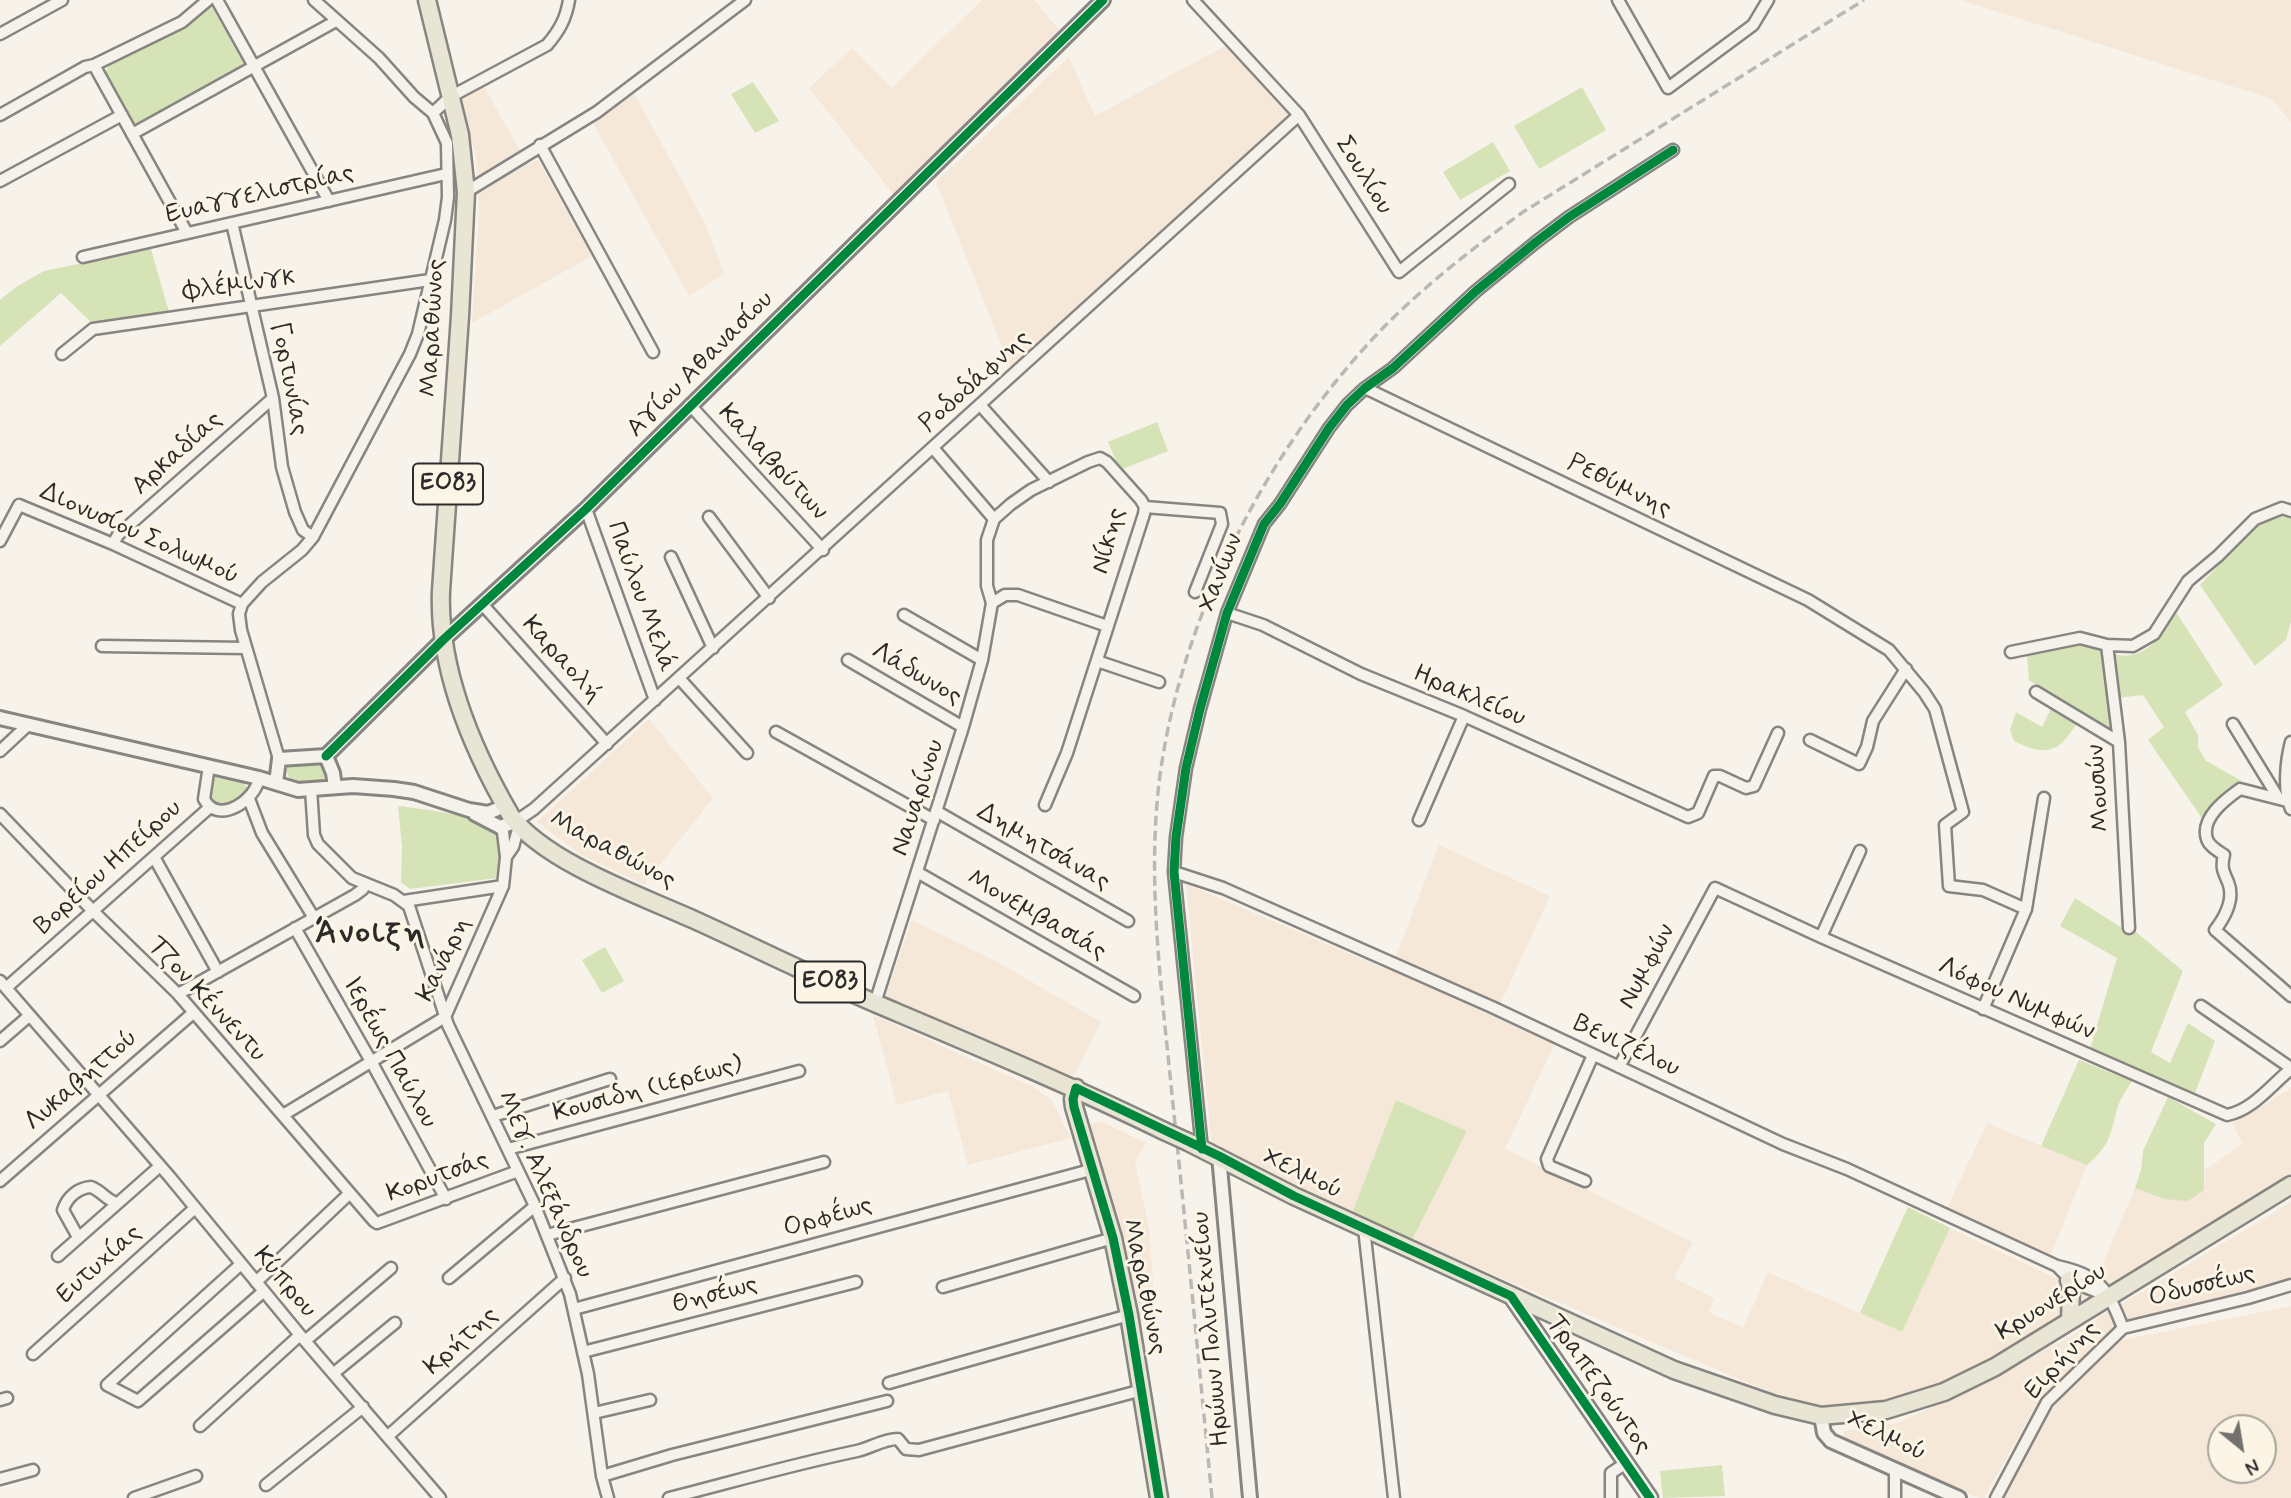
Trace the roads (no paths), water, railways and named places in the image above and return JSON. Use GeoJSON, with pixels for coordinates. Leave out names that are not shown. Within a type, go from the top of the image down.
{"type":"FeatureCollection","features":[{"type":"Feature","properties":{"kind":"main road","name":"Μαραθώνος"},"geometry":{"type":"LineString","coordinates":[[427,0],[460,135],[466,192],[441,591],[443,640],[447,666],[461,710],[511,825],[586,870],[875,1003],[1076,1088],[1074,1107],[1094,1168],[1129,1315],[1159,1498]]}},
{"type":"Feature","properties":{"kind":"main road","name":"Χελμού"},"geometry":{"type":"LineString","coordinates":[[1076,1088],[1219,1156],[1294,1196],[1674,1370],[1760,1401],[1821,1416]]}},
{"type":"Feature","properties":{"kind":"main road","name":"Κρυονερίου"},"geometry":{"type":"LineString","coordinates":[[1821,1416],[1886,1410],[1934,1396],[1995,1367],[2291,1185]]}},
{"type":"Feature","properties":{"kind":"main road"},"geometry":{"type":"LineString","coordinates":[[2069,1280],[2070,1321]]}},
{"type":"Feature","properties":{"kind":"main road","name":"Τραπεζούντος"},"geometry":{"type":"LineString","coordinates":[[1511,1296],[1650,1498]]}},
{"type":"Feature","properties":{"kind":"street"},"geometry":{"type":"LineString","coordinates":[[0,34],[61,0]]}},
{"type":"Feature","properties":{"kind":"street"},"geometry":{"type":"LineString","coordinates":[[0,115],[85,67],[182,22],[208,0]]}},
{"type":"Feature","properties":{"kind":"street"},"geometry":{"type":"LineString","coordinates":[[217,0],[329,201]]}},
{"type":"Feature","properties":{"kind":"street"},"geometry":{"type":"LineString","coordinates":[[276,783],[279,759],[246,648],[239,614],[242,604],[262,582],[302,550],[313,537],[410,354],[418,334],[448,197],[447,143],[433,113],[414,97],[365,45],[314,0]]}},
{"type":"Feature","properties":{"kind":"street"},"geometry":{"type":"LineString","coordinates":[[433,113],[450,97],[547,45],[558,32],[567,14],[569,0]]}},
{"type":"Feature","properties":{"kind":"street"},"geometry":{"type":"LineString","coordinates":[[466,192],[597,112],[746,0]]}},
{"type":"Feature","properties":{"kind":"street","name":"Αγίου Αθανασίου"},"geometry":{"type":"LineString","coordinates":[[326,757],[443,640],[586,509],[1103,0]]}},
{"type":"Feature","properties":{"kind":"street","name":"Σουλίου"},"geometry":{"type":"LineString","coordinates":[[1193,0],[1299,115],[1399,272],[1509,184]]}},
{"type":"Feature","properties":{"kind":"street"},"geometry":{"type":"LineString","coordinates":[[1618,0],[1668,88],[1753,25],[1768,0]]}},
{"type":"Feature","properties":{"kind":"street"},"geometry":{"type":"LineString","coordinates":[[132,134],[336,21]]}},
{"type":"Feature","properties":{"kind":"street"},"geometry":{"type":"LineString","coordinates":[[94,65],[187,233]]}},
{"type":"Feature","properties":{"kind":"street"},"geometry":{"type":"LineString","coordinates":[[0,181],[122,115]]}},
{"type":"Feature","properties":{"kind":"street","name":"Ροδοδάφνης"},"geometry":{"type":"LineString","coordinates":[[511,825],[534,809],[823,550],[1299,115]]}},
{"type":"Feature","properties":{"kind":"street"},"geometry":{"type":"LineString","coordinates":[[540,145],[653,352]]}},
{"type":"Feature","properties":{"kind":"street","name":"Χανίων"},"geometry":{"type":"LineString","coordinates":[[1195,1145],[1174,872],[1177,826],[1186,768],[1227,613],[1264,524],[1335,420],[1365,388],[1393,368],[1468,299],[1536,242],[1569,217],[1673,150]]}},
{"type":"Feature","properties":{"kind":"street","name":"Ευαγγελιστρίας"},"geometry":{"type":"LineString","coordinates":[[83,257],[446,174]]}},
{"type":"Feature","properties":{"kind":"street","name":"Γορτυνίας"},"geometry":{"type":"LineString","coordinates":[[232,223],[273,398],[282,467],[295,512],[303,530],[313,537]]}},
{"type":"Feature","properties":{"kind":"street","name":"Φλέμινγκ"},"geometry":{"type":"LineString","coordinates":[[62,354],[93,329],[430,280]]}},
{"type":"Feature","properties":{"kind":"street","name":"Ρεθύμνης"},"geometry":{"type":"LineString","coordinates":[[1365,388],[1808,600],[1889,650],[1906,668],[1935,709],[1963,812],[1945,825],[1949,886],[1983,890],[2026,909]]}},
{"type":"Feature","properties":{"kind":"street","name":"Αρκαδίας"},"geometry":{"type":"LineString","coordinates":[[113,544],[118,535],[273,398]]}},
{"type":"Feature","properties":{"kind":"street","name":"Καλαβρύτων"},"geometry":{"type":"LineString","coordinates":[[690,405],[823,550]]}},
{"type":"Feature","properties":{"kind":"street"},"geometry":{"type":"LineString","coordinates":[[981,406],[1049,482]]}},
{"type":"Feature","properties":{"kind":"street"},"geometry":{"type":"LineString","coordinates":[[934,449],[994,519],[988,540],[987,586],[992,603],[1005,594],[1018,595],[1107,626]]}},
{"type":"Feature","properties":{"kind":"street","name":"Νίκης"},"geometry":{"type":"LineString","coordinates":[[994,519],[1011,503],[1088,461],[1100,458],[1119,475],[1145,507],[1068,753],[1045,805]]}},
{"type":"Feature","properties":{"kind":"street","name":"Διονυσίου Σολωμού"},"geometry":{"type":"LineString","coordinates":[[0,541],[19,505],[113,544],[242,604]]}},
{"type":"Feature","properties":{"kind":"street"},"geometry":{"type":"LineString","coordinates":[[1145,507],[1220,513],[1222,524],[1195,592]]}},
{"type":"Feature","properties":{"kind":"street"},"geometry":{"type":"LineString","coordinates":[[2011,652],[2080,638],[2107,645],[2133,646],[2154,634],[2188,581],[2255,519],[2282,508],[2291,511]]}},
{"type":"Feature","properties":{"kind":"street","name":"Παύλου Μελά"},"geometry":{"type":"LineString","coordinates":[[586,509],[655,700]]}},
{"type":"Feature","properties":{"kind":"street"},"geometry":{"type":"LineString","coordinates":[[709,517],[769,597]]}},
{"type":"Feature","properties":{"kind":"street"},"geometry":{"type":"LineString","coordinates":[[671,556],[713,648]]}},
{"type":"Feature","properties":{"kind":"street","name":"Ναυαρίνου"},"geometry":{"type":"LineString","coordinates":[[875,1003],[963,727],[982,660],[992,603]]}},
{"type":"Feature","properties":{"kind":"street","name":"Καραολή"},"geometry":{"type":"LineString","coordinates":[[483,605],[607,744]]}},
{"type":"Feature","properties":{"kind":"street","name":"Ηρακλείου"},"geometry":{"type":"LineString","coordinates":[[1227,613],[1263,625],[1361,674],[1464,716],[1688,817],[1699,813],[1714,776],[1720,776],[1746,788],[1754,786],[1777,733]]}},
{"type":"Feature","properties":{"kind":"street"},"geometry":{"type":"LineString","coordinates":[[904,615],[982,660]]}},
{"type":"Feature","properties":{"kind":"street","name":"Μουσών"},"geometry":{"type":"LineString","coordinates":[[2107,645],[2119,742],[2129,928]]}},
{"type":"Feature","properties":{"kind":"street"},"geometry":{"type":"LineString","coordinates":[[102,646],[246,648]]}},
{"type":"Feature","properties":{"kind":"street","name":"Λάδωνος"},"geometry":{"type":"LineString","coordinates":[[848,660],[963,727]]}},
{"type":"Feature","properties":{"kind":"street"},"geometry":{"type":"LineString","coordinates":[[1097,661],[1159,682]]}},
{"type":"Feature","properties":{"kind":"street"},"geometry":{"type":"LineString","coordinates":[[1810,740],[1859,764],[1867,747],[1872,721],[1906,668]]}},
{"type":"Feature","properties":{"kind":"street"},"geometry":{"type":"LineString","coordinates":[[679,678],[747,753]]}},
{"type":"Feature","properties":{"kind":"street"},"geometry":{"type":"LineString","coordinates":[[2036,692],[2119,742]]}},
{"type":"Feature","properties":{"kind":"street"},"geometry":{"type":"LineString","coordinates":[[1419,820],[1464,716]]}},
{"type":"Feature","properties":{"kind":"street"},"geometry":{"type":"LineString","coordinates":[[0,718],[259,778],[298,790],[367,786],[404,790],[511,825],[503,832],[506,857]]}},
{"type":"Feature","properties":{"kind":"street"},"geometry":{"type":"LineString","coordinates":[[2233,724],[2286,803]]}},
{"type":"Feature","properties":{"kind":"street"},"geometry":{"type":"LineString","coordinates":[[0,751],[29,725]]}},
{"type":"Feature","properties":{"kind":"street","name":"Δημητσάνας"},"geometry":{"type":"LineString","coordinates":[[776,732],[1128,921]]}},
{"type":"Feature","properties":{"kind":"street"},"geometry":{"type":"LineString","coordinates":[[2286,803],[2287,754],[2291,742]]}},
{"type":"Feature","properties":{"kind":"street"},"geometry":{"type":"LineString","coordinates":[[279,759],[326,757],[333,772],[334,787]]}},
{"type":"Feature","properties":{"kind":"street"},"geometry":{"type":"LineString","coordinates":[[209,766],[203,794],[209,808],[223,812],[249,799],[256,790],[259,778]]}},
{"type":"Feature","properties":{"kind":"street"},"geometry":{"type":"LineString","coordinates":[[311,789],[316,841],[352,878],[404,901],[503,886]]}},
{"type":"Feature","properties":{"kind":"street"},"geometry":{"type":"LineString","coordinates":[[2286,803],[2240,789],[2223,800],[2212,816],[2207,839],[2211,846],[2224,855],[2222,872],[2229,883],[2229,901],[2224,917],[2215,930],[2291,996]]}},
{"type":"Feature","properties":{"kind":"street"},"geometry":{"type":"LineString","coordinates":[[1983,1009],[2026,909],[2044,798]]}},
{"type":"Feature","properties":{"kind":"street"},"geometry":{"type":"LineString","coordinates":[[249,799],[262,833],[314,918]]}},
{"type":"Feature","properties":{"kind":"street"},"geometry":{"type":"LineString","coordinates":[[469,810],[491,812],[505,806]]}},
{"type":"Feature","properties":{"kind":"street","name":"Βορείου Ηπείρου"},"geometry":{"type":"LineString","coordinates":[[3,985],[93,911],[209,808]]}},
{"type":"Feature","properties":{"kind":"street","name":"Τζον Κέννεντυ"},"geometry":{"type":"LineString","coordinates":[[0,814],[178,995],[374,1221]]}},
{"type":"Feature","properties":{"kind":"street","name":"Κανάρη"},"geometry":{"type":"LineString","coordinates":[[284,1115],[445,1017],[503,886],[506,857],[513,847],[511,825]]}},
{"type":"Feature","properties":{"kind":"street"},"geometry":{"type":"LineString","coordinates":[[1821,937],[1860,851]]}},
{"type":"Feature","properties":{"kind":"street"},"geometry":{"type":"LineString","coordinates":[[154,857],[218,972]]}},
{"type":"Feature","properties":{"kind":"street","name":"Βενιζέλου"},"geometry":{"type":"LineString","coordinates":[[1174,872],[1260,904],[1492,1007],[1783,1144],[1847,1169],[2057,1266],[2077,1271],[2098,1282],[2110,1296]]}},
{"type":"Feature","properties":{"kind":"street","name":"Μονεμβασιάς"},"geometry":{"type":"LineString","coordinates":[[917,873],[1134,996]]}},
{"type":"Feature","properties":{"kind":"street"},"geometry":{"type":"LineString","coordinates":[[178,995],[355,895],[363,889],[365,883]]}},
{"type":"Feature","properties":{"kind":"street","name":"Λόφου Νυμφών"},"geometry":{"type":"LineString","coordinates":[[1715,888],[2227,1115],[2252,1105],[2291,1069]]}},
{"type":"Feature","properties":{"kind":"street","name":"Νυμφών"},"geometry":{"type":"LineString","coordinates":[[1619,1067],[1715,888]]}},
{"type":"Feature","properties":{"kind":"street","name":"Μεγ. Αλεξάνδρου"},"geometry":{"type":"LineString","coordinates":[[404,901],[413,915],[445,1017],[535,1206],[565,1278],[583,1352],[602,1476],[608,1498]]}},
{"type":"Feature","properties":{"kind":"street","name":"Ιερέως Παύλου"},"geometry":{"type":"LineString","coordinates":[[295,928],[446,1199]]}},
{"type":"Feature","properties":{"kind":"street","name":"Κύπρου"},"geometry":{"type":"LineString","coordinates":[[3,985],[160,1166],[440,1498]]}},
{"type":"Feature","properties":{"kind":"street"},"geometry":{"type":"LineString","coordinates":[[2202,1006],[2291,1069]]}},
{"type":"Feature","properties":{"kind":"street","name":"Λυκαβηττού"},"geometry":{"type":"LineString","coordinates":[[0,1181],[193,1013]]}},
{"type":"Feature","properties":{"kind":"street"},"geometry":{"type":"LineString","coordinates":[[0,1041],[29,1016]]}},
{"type":"Feature","properties":{"kind":"street"},"geometry":{"type":"LineString","coordinates":[[1585,1181],[1549,1166],[1547,1159],[1593,1055]]}},
{"type":"Feature","properties":{"kind":"street","name":"Κουσιδη (ιερεως)"},"geometry":{"type":"LineString","coordinates":[[508,1149],[799,1071]]}},
{"type":"Feature","properties":{"kind":"street"},"geometry":{"type":"LineString","coordinates":[[493,1116],[610,1079]]}},
{"type":"Feature","properties":{"kind":"street","name":"Ηρώων Πολυτεχνείου"},"geometry":{"type":"LineString","coordinates":[[1219,1156],[1250,1498]]}},
{"type":"Feature","properties":{"kind":"street"},"geometry":{"type":"LineString","coordinates":[[547,1235],[824,1162]]}},
{"type":"Feature","properties":{"kind":"street"},"geometry":{"type":"LineString","coordinates":[[58,1256],[160,1166]]}},
{"type":"Feature","properties":{"kind":"street","name":"Ορφέως"},"geometry":{"type":"LineString","coordinates":[[574,1309],[1094,1168]]}},
{"type":"Feature","properties":{"kind":"street","name":"Κορυτσάς"},"geometry":{"type":"LineString","coordinates":[[374,1221],[377,1223],[518,1171]]}},
{"type":"Feature","properties":{"kind":"street"},"geometry":{"type":"LineString","coordinates":[[78,1237],[63,1210],[72,1196],[91,1187],[99,1190],[111,1202],[117,1203]]}},
{"type":"Feature","properties":{"kind":"street"},"geometry":{"type":"LineString","coordinates":[[256,1282],[350,1193]]}},
{"type":"Feature","properties":{"kind":"street"},"geometry":{"type":"LineString","coordinates":[[449,1278],[535,1206]]}},
{"type":"Feature","properties":{"kind":"street","name":"Ευτυχίας"},"geometry":{"type":"LineString","coordinates":[[33,1354],[195,1208]]}},
{"type":"Feature","properties":{"kind":"street"},"geometry":{"type":"LineString","coordinates":[[1364,1228],[1394,1498]]}},
{"type":"Feature","properties":{"kind":"street"},"geometry":{"type":"LineString","coordinates":[[943,1287],[1112,1238]]}},
{"type":"Feature","properties":{"kind":"street"},"geometry":{"type":"LineString","coordinates":[[241,1264],[107,1385],[138,1401],[264,1291]]}},
{"type":"Feature","properties":{"kind":"street","name":"Βενιζέλου"},"geometry":{"type":"LineString","coordinates":[[2057,1266],[2069,1280],[2093,1292],[2110,1296]]}},
{"type":"Feature","properties":{"kind":"street"},"geometry":{"type":"LineString","coordinates":[[200,1426],[303,1338],[391,1268]]}},
{"type":"Feature","properties":{"kind":"street","name":"Κρήτης"},"geometry":{"type":"LineString","coordinates":[[388,1436],[565,1278]]}},
{"type":"Feature","properties":{"kind":"street","name":"Θησέως"},"geometry":{"type":"LineString","coordinates":[[583,1352],[856,1282]]}},
{"type":"Feature","properties":{"kind":"street","name":"Οδυσσέως"},"geometry":{"type":"LineString","coordinates":[[2123,1328],[2291,1285]]}},
{"type":"Feature","properties":{"kind":"street"},"geometry":{"type":"LineString","coordinates":[[2110,1296],[2123,1328]]}},
{"type":"Feature","properties":{"kind":"street"},"geometry":{"type":"LineString","coordinates":[[889,1383],[1129,1315]]}},
{"type":"Feature","properties":{"kind":"street"},"geometry":{"type":"LineString","coordinates":[[334,1373],[395,1323]]}},
{"type":"Feature","properties":{"kind":"street","name":"Ειρήνης"},"geometry":{"type":"LineString","coordinates":[[1996,1498],[2048,1402],[2123,1328]]}},
{"type":"Feature","properties":{"kind":"street"},"geometry":{"type":"LineString","coordinates":[[669,1498],[782,1467],[862,1450],[888,1440],[898,1439],[906,1449],[919,1450],[1142,1390]]}},
{"type":"Feature","properties":{"kind":"street"},"geometry":{"type":"LineString","coordinates":[[594,1413],[650,1400]]}},
{"type":"Feature","properties":{"kind":"street"},"geometry":{"type":"LineString","coordinates":[[602,1476],[657,1459],[887,1401]]}},
{"type":"Feature","properties":{"kind":"street"},"geometry":{"type":"LineString","coordinates":[[266,1485],[363,1407]]}},
{"type":"Feature","properties":{"kind":"street","name":"Χελμού"},"geometry":{"type":"LineString","coordinates":[[1821,1416],[1827,1437],[1895,1471],[1959,1498]]}},
{"type":"Feature","properties":{"kind":"street"},"geometry":{"type":"LineString","coordinates":[[1611,1498],[1611,1473],[1626,1463]]}},
{"type":"Feature","properties":{"kind":"street"},"geometry":{"type":"LineString","coordinates":[[0,1479],[33,1470]]}},
{"type":"Feature","properties":{"kind":"street"},"geometry":{"type":"LineString","coordinates":[[1895,1471],[1895,1498]]}},
{"type":"Feature","properties":{"kind":"street"},"geometry":{"type":"LineString","coordinates":[[134,1498],[196,1476]]}},
{"type":"Feature","properties":{"kind":"railway"},"geometry":{"type":"LineString","coordinates":[[1212,1498],[1160,978],[1155,900],[1159,783],[1170,721],[1186,660],[1208,599],[1266,482],[1301,428],[1340,377],[1381,330],[1414,298],[1523,212],[1864,0]]}},
{"type":"Feature","properties":{"kind":"district","name":"Άνοιξη"},"geometry":{"type":"Point","coordinates":[371,935]}}]}
